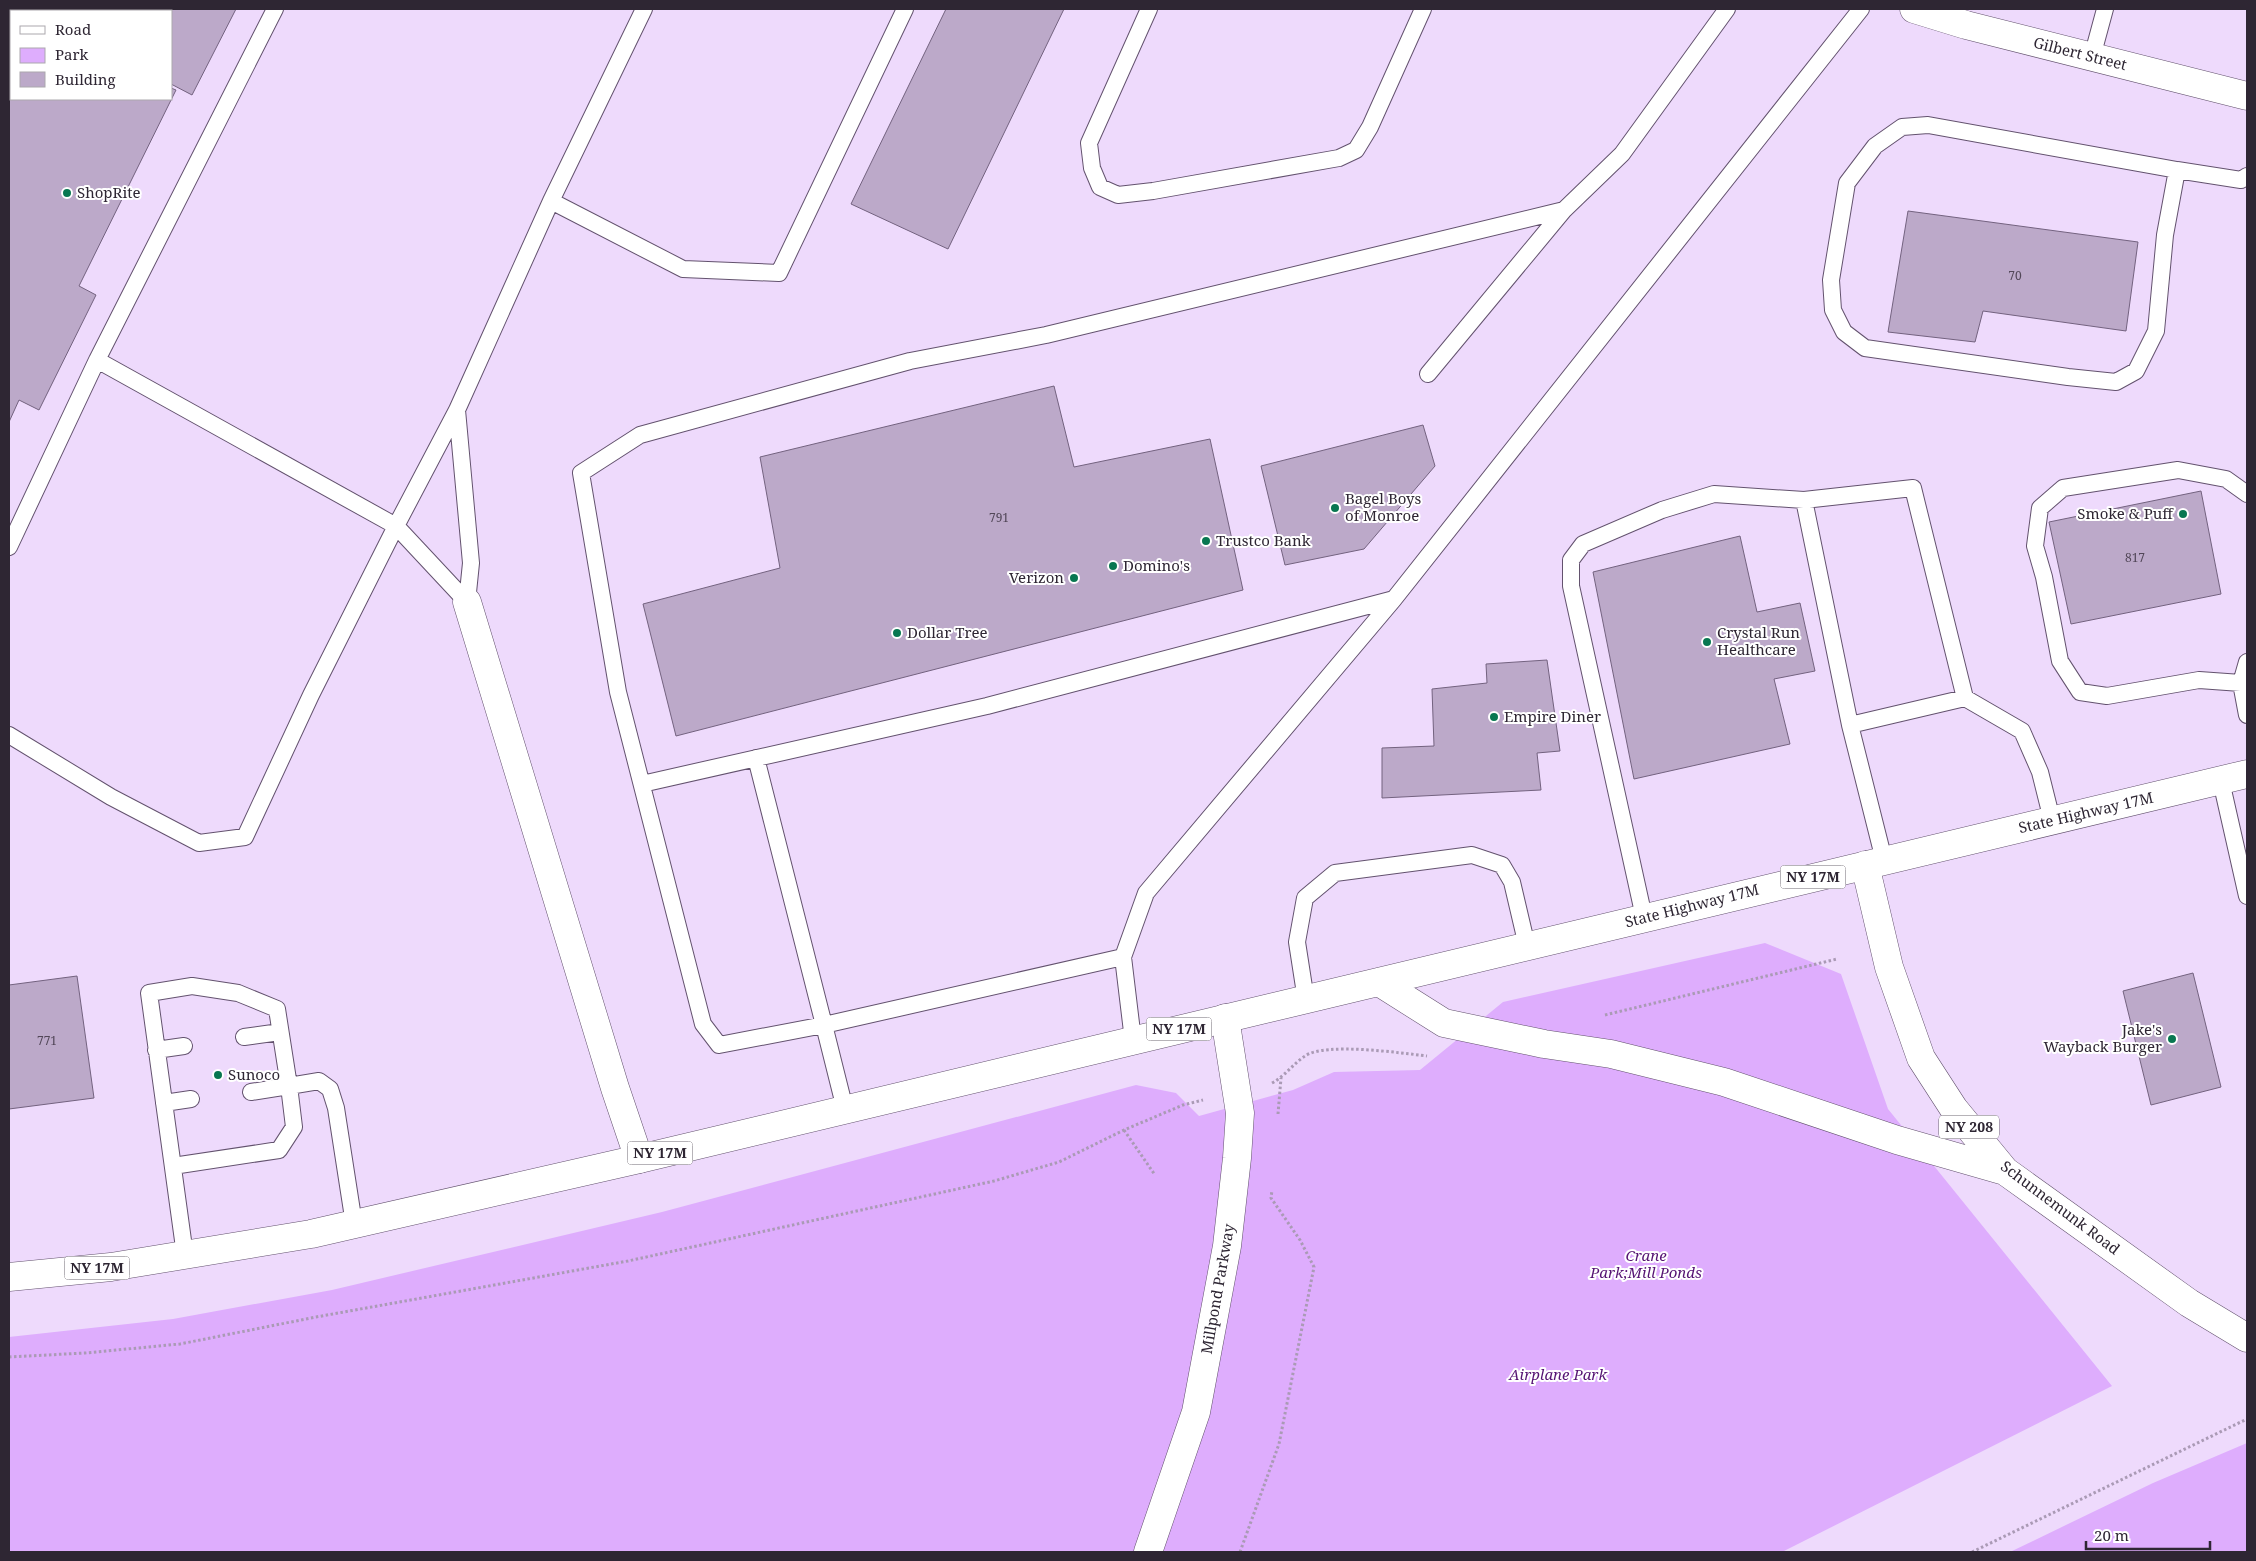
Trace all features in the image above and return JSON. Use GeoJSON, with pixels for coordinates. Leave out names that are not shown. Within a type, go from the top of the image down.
{"type":"FeatureCollection","features":[{"type":"Feature","properties":{"kind":"main road","name":"Gilbert Street"},"geometry":{"type":"LineString","coordinates":[[1914,9],[1968,17],[2092,57],[2247,96]]}},
{"type":"Feature","properties":{"kind":"main road"},"geometry":{"type":"LineString","coordinates":[[467,602],[614,1088],[639,1159]]}},
{"type":"Feature","properties":{"kind":"main road","name":"State Highway 17M"},"geometry":{"type":"LineString","coordinates":[[1225,1018],[2247,774]]}},
{"type":"Feature","properties":{"kind":"main road","name":"Schunnemunk Road"},"geometry":{"type":"LineString","coordinates":[[1875,863],[1889,967],[1920,1058],[1954,1109],[2005,1171],[2189,1303],[2247,1338]]}},
{"type":"Feature","properties":{"kind":"main road"},"geometry":{"type":"LineString","coordinates":[[1379,982],[1444,1023],[1544,1044],[1611,1054],[1724,1082],[1897,1140],[2005,1171]]}},
{"type":"Feature","properties":{"kind":"main road","name":"NY 17M"},"geometry":{"type":"LineString","coordinates":[[9,1277],[112,1267],[311,1234],[639,1159],[1225,1018]]}},
{"type":"Feature","properties":{"kind":"main road","name":"Millpond Parkway"},"geometry":{"type":"LineString","coordinates":[[1148,1552],[1196,1412],[1227,1246],[1240,1113],[1225,1018]]}},
{"type":"Feature","properties":{"kind":"lane"},"geometry":{"type":"LineString","coordinates":[[9,547],[97,360],[275,9]]}},
{"type":"Feature","properties":{"kind":"lane"},"geometry":{"type":"LineString","coordinates":[[9,735],[111,797],[199,843],[244,836],[311,695],[457,410],[550,201],[644,9]]}},
{"type":"Feature","properties":{"kind":"lane"},"geometry":{"type":"LineString","coordinates":[[550,201],[683,270],[779,273],[905,9]]}},
{"type":"Feature","properties":{"kind":"lane"},"geometry":{"type":"LineString","coordinates":[[1149,9],[1089,143],[1092,168],[1100,187],[1118,195],[1153,191],[1339,158],[1356,150],[1370,127],[1423,9]]}},
{"type":"Feature","properties":{"kind":"lane"},"geometry":{"type":"LineString","coordinates":[[1428,374],[1564,210],[1622,154],[1728,9]]}},
{"type":"Feature","properties":{"kind":"lane"},"geometry":{"type":"LineString","coordinates":[[1134,1040],[1123,957],[1146,893],[1394,599],[1861,9]]}},
{"type":"Feature","properties":{"kind":"lane"},"geometry":{"type":"LineString","coordinates":[[2092,57],[2105,9]]}},
{"type":"Feature","properties":{"kind":"lane"},"geometry":{"type":"LineString","coordinates":[[2177,170],[2165,235],[2156,331],[2136,371],[2116,382],[1865,348],[1844,332],[1833,310],[1831,280],[1847,183],[1875,146],[1902,127],[1928,125],[2177,170],[2241,180],[2247,176]]}},
{"type":"Feature","properties":{"kind":"lane"},"geometry":{"type":"LineString","coordinates":[[1123,957],[824,1025],[719,1045],[703,1024],[618,692],[581,473],[640,435],[910,361],[1046,335],[1564,210]]}},
{"type":"Feature","properties":{"kind":"lane"},"geometry":{"type":"LineString","coordinates":[[97,360],[396,526],[467,602]]}},
{"type":"Feature","properties":{"kind":"lane"},"geometry":{"type":"LineString","coordinates":[[457,410],[471,563],[467,602]]}},
{"type":"Feature","properties":{"kind":"lane"},"geometry":{"type":"LineString","coordinates":[[2241,683],[2199,680],[2107,696],[2080,692],[2060,661],[2044,577],[2035,546],[2040,508],[2063,488],[2178,470],[2226,479],[2247,494]]}},
{"type":"Feature","properties":{"kind":"lane"},"geometry":{"type":"LineString","coordinates":[[1644,917],[1571,586],[1571,560],[1583,544],[1662,510],[1714,494],[1804,500],[1913,488],[1965,698]]}},
{"type":"Feature","properties":{"kind":"lane"},"geometry":{"type":"LineString","coordinates":[[1804,500],[1850,725],[1875,863]]}},
{"type":"Feature","properties":{"kind":"lane"},"geometry":{"type":"LineString","coordinates":[[642,784],[996,704],[1394,599]]}},
{"type":"Feature","properties":{"kind":"lane"},"geometry":{"type":"LineString","coordinates":[[2247,662],[2241,683],[2247,715]]}},
{"type":"Feature","properties":{"kind":"lane"},"geometry":{"type":"LineString","coordinates":[[1850,725],[1965,698],[2022,731],[2040,772],[2052,820]]}},
{"type":"Feature","properties":{"kind":"lane"},"geometry":{"type":"LineString","coordinates":[[756,758],[845,1109]]}},
{"type":"Feature","properties":{"kind":"lane"},"geometry":{"type":"LineString","coordinates":[[2221,781],[2247,896]]}},
{"type":"Feature","properties":{"kind":"lane"},"geometry":{"type":"LineString","coordinates":[[1306,1000],[1297,942],[1305,898],[1335,873],[1472,855],[1502,865],[1512,882],[1527,946]]}},
{"type":"Feature","properties":{"kind":"lane"},"geometry":{"type":"LineString","coordinates":[[173,1166],[279,1150],[294,1127],[277,1009],[238,994],[192,986],[149,993],[185,1255]]}},
{"type":"Feature","properties":{"kind":"lane"},"geometry":{"type":"LineString","coordinates":[[244,1037],[280,1032]]}},
{"type":"Feature","properties":{"kind":"lane"},"geometry":{"type":"LineString","coordinates":[[156,1050],[184,1046]]}},
{"type":"Feature","properties":{"kind":"lane"},"geometry":{"type":"LineString","coordinates":[[251,1092],[320,1081],[330,1088],[336,1108],[354,1224]]}},
{"type":"Feature","properties":{"kind":"lane"},"geometry":{"type":"LineString","coordinates":[[164,1103],[191,1099]]}},
{"type":"Feature","properties":{"kind":"path"},"geometry":{"type":"LineString","coordinates":[[1595,1018],[1837,959]]}},
{"type":"Feature","properties":{"kind":"path"},"geometry":{"type":"LineString","coordinates":[[9,1357],[85,1353],[180,1344],[316,1317],[628,1261],[994,1181],[1059,1162],[1124,1130],[1184,1105],[1269,1084],[1281,1078],[1306,1055],[1343,1048],[1431,1056]]}},
{"type":"Feature","properties":{"kind":"path"},"geometry":{"type":"LineString","coordinates":[[1278,1115],[1281,1078]]}},
{"type":"Feature","properties":{"kind":"path"},"geometry":{"type":"LineString","coordinates":[[1124,1130],[1156,1175]]}},
{"type":"Feature","properties":{"kind":"path"},"geometry":{"type":"LineString","coordinates":[[1240,1552],[1279,1444],[1314,1267],[1300,1240],[1271,1198],[1272,1189]]}},
{"type":"Feature","properties":{"kind":"path"},"geometry":{"type":"LineString","coordinates":[[1972,1552],[2247,1419]]}},
{"type":"Feature","properties":{"kind":"green space","name":"Crane Park;Mill Ponds"},"geometry":{"type":"Polygon","coordinates":[[[1765,943],[1841,974],[1888,1109],[2112,1386],[1782,1552],[9,1552],[9,1337],[173,1319],[332,1290],[662,1212],[1136,1085],[1176,1093],[1199,1116],[1293,1090],[1334,1072],[1420,1070],[1503,1002],[1765,943]]]}},
{"type":"Feature","properties":{"kind":"green space"},"geometry":{"type":"Polygon","coordinates":[[[2247,1443],[2247,1552],[2010,1552],[2153,1483],[2247,1443]]]}},
{"type":"Feature","properties":{"kind":"building","name":"ShopRite"},"geometry":{"type":"Polygon","coordinates":[[[9,9],[13,10],[10,10],[10,100],[171,100],[79,286],[96,295],[39,410],[19,400],[9,422],[9,9]]]}},
{"type":"Feature","properties":{"kind":"building"},"geometry":{"type":"Polygon","coordinates":[[[23,9],[236,9],[192,95],[172,85],[172,10],[23,9]]]}},
{"type":"Feature","properties":{"kind":"building"},"geometry":{"type":"Polygon","coordinates":[[[946,9],[1064,9],[948,249],[851,204],[946,9]]]}},
{"type":"Feature","properties":{"kind":"building","name":"ShopRite"},"geometry":{"type":"Polygon","coordinates":[[[172,88],[176,90],[172,98],[172,88]]]}},
{"type":"Feature","properties":{"kind":"building"},"geometry":{"type":"Polygon","coordinates":[[[1908,211],[2138,242],[2126,331],[1983,311],[1975,342],[1888,332],[1908,211]]]}},
{"type":"Feature","properties":{"kind":"building"},"geometry":{"type":"Polygon","coordinates":[[[1054,386],[1074,467],[1210,439],[1243,590],[676,736],[643,604],[780,568],[760,457],[1054,386]]]}},
{"type":"Feature","properties":{"kind":"building","name":"Bagel Boys of Monroe"},"geometry":{"type":"Polygon","coordinates":[[[1423,425],[1435,466],[1364,549],[1285,565],[1261,466],[1423,425]]]}},
{"type":"Feature","properties":{"kind":"building"},"geometry":{"type":"Polygon","coordinates":[[[2201,491],[2221,594],[2071,624],[2049,522],[2201,491]]]}},
{"type":"Feature","properties":{"kind":"building","name":"Crystal Run Healthcare"},"geometry":{"type":"Polygon","coordinates":[[[1740,536],[1757,612],[1800,603],[1815,671],[1774,679],[1790,744],[1634,779],[1593,572],[1740,536]]]}},
{"type":"Feature","properties":{"kind":"building","name":"Empire Diner"},"geometry":{"type":"Polygon","coordinates":[[[1547,660],[1560,751],[1537,753],[1541,790],[1382,798],[1382,748],[1434,746],[1432,689],[1487,683],[1486,664],[1547,660]]]}},
{"type":"Feature","properties":{"kind":"building","name":"Jake's Wayback Burger"},"geometry":{"type":"Polygon","coordinates":[[[2193,973],[2221,1087],[2151,1105],[2123,991],[2193,973]]]}},
{"type":"Feature","properties":{"kind":"building"},"geometry":{"type":"Polygon","coordinates":[[[77,976],[94,1098],[9,1109],[9,985],[77,976]]]}},
{"type":"Feature","properties":{"kind":"place","name":"ShopRite"},"geometry":{"type":"Point","coordinates":[67,193]}},
{"type":"Feature","properties":{"kind":"place","name":"Bagel Boys of Monroe"},"geometry":{"type":"Point","coordinates":[1335,508]}},
{"type":"Feature","properties":{"kind":"place","name":"Smoke & Puff"},"geometry":{"type":"Point","coordinates":[2183,514]}},
{"type":"Feature","properties":{"kind":"place","name":"Trustco Bank"},"geometry":{"type":"Point","coordinates":[1206,541]}},
{"type":"Feature","properties":{"kind":"place","name":"Domino's"},"geometry":{"type":"Point","coordinates":[1113,566]}},
{"type":"Feature","properties":{"kind":"place","name":"Verizon"},"geometry":{"type":"Point","coordinates":[1074,578]}},
{"type":"Feature","properties":{"kind":"place","name":"Dollar Tree"},"geometry":{"type":"Point","coordinates":[897,633]}},
{"type":"Feature","properties":{"kind":"place","name":"Crystal Run Healthcare"},"geometry":{"type":"Point","coordinates":[1707,642]}},
{"type":"Feature","properties":{"kind":"place","name":"Empire Diner"},"geometry":{"type":"Point","coordinates":[1494,717]}},
{"type":"Feature","properties":{"kind":"place","name":"Jake's Wayback Burger"},"geometry":{"type":"Point","coordinates":[2172,1039]}},
{"type":"Feature","properties":{"kind":"place","name":"Sunoco"},"geometry":{"type":"Point","coordinates":[218,1075]}},
{"type":"Feature","properties":{"kind":"park label","name":"Airplane Park"},"geometry":{"type":"Point","coordinates":[1558,1375]}}]}
